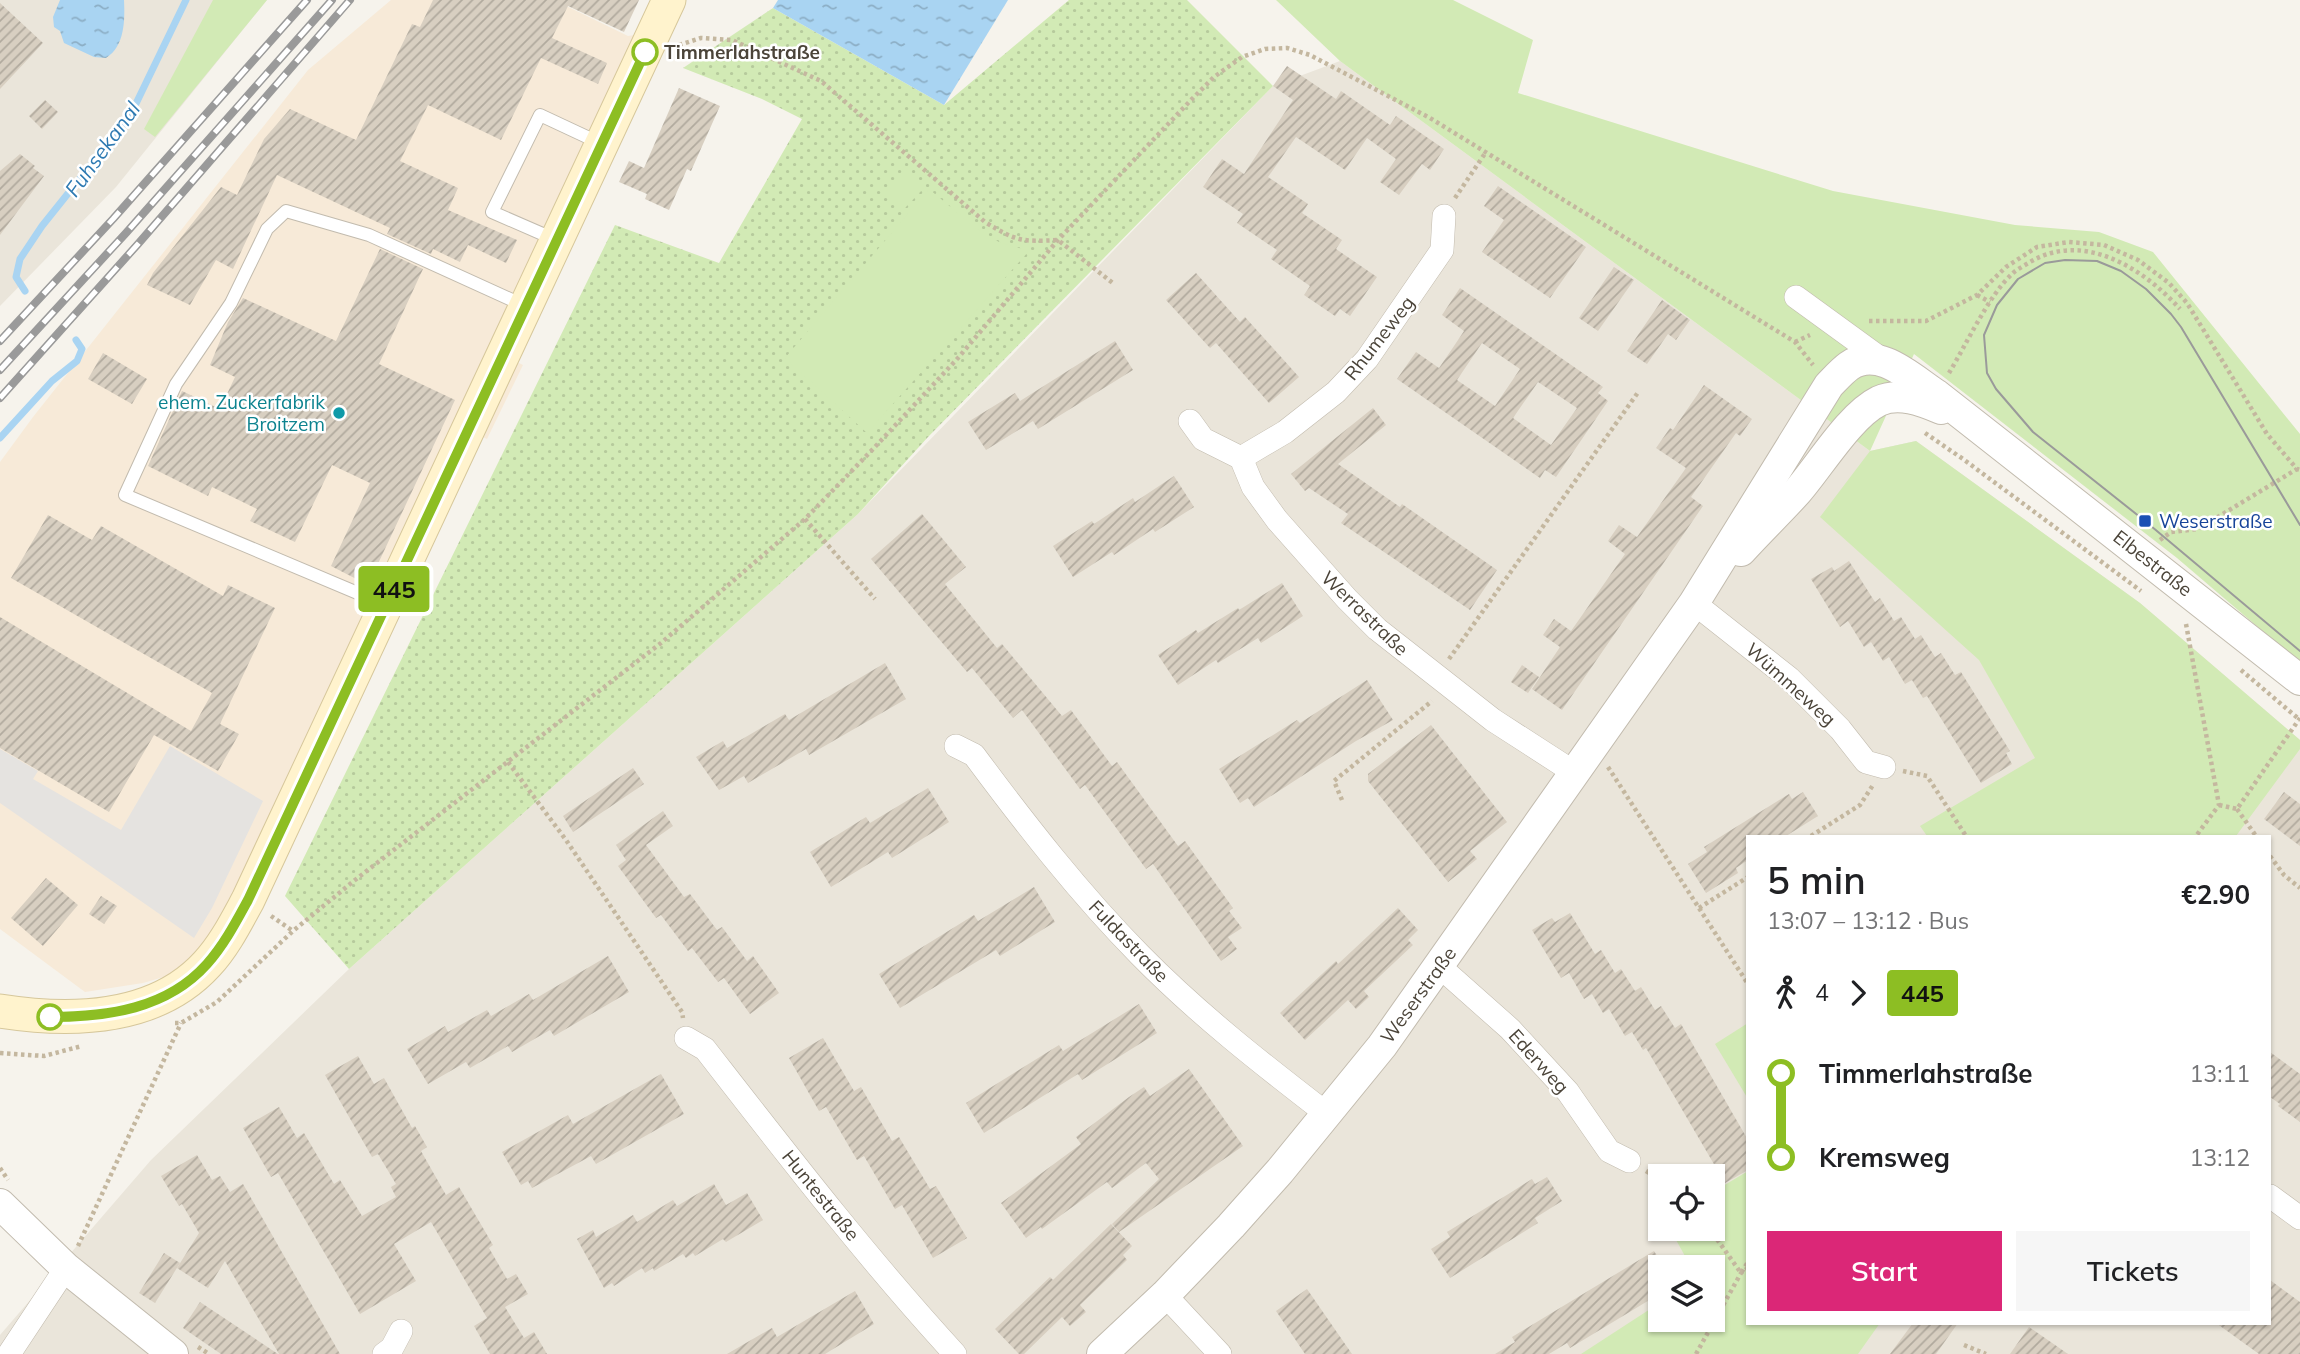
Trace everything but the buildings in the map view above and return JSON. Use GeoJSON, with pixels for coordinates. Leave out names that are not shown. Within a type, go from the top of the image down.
{"type":"FeatureCollection","features":[{"type":"Feature","properties":{"kind":"main road"},"geometry":{"type":"LineString","coordinates":[[0,1011],[50,1017],[81,1017],[150,1003],[172,993],[208,964],[228,937],[248,900],[670,0]]}},
{"type":"Feature","properties":{"kind":"street","name":"Rhumeweg"},"geometry":{"type":"LineString","coordinates":[[1241,458],[1295,424],[1336,392],[1367,359],[1441,250],[1444,216]]}},
{"type":"Feature","properties":{"kind":"street"},"geometry":{"type":"LineString","coordinates":[[1796,297],[1937,395],[2004,449]]}},
{"type":"Feature","properties":{"kind":"street","name":"Weserstraße"},"geometry":{"type":"LineString","coordinates":[[1102,1354],[1165,1295],[1255,1199],[1382,1046],[1694,603],[1829,385],[1850,365],[1867,358],[1884,360]]}},
{"type":"Feature","properties":{"kind":"street","name":"Weserstraße"},"geometry":{"type":"LineString","coordinates":[[1694,603],[1797,492],[1865,410],[1882,400],[1921,400],[1944,411],[2004,449]]}},
{"type":"Feature","properties":{"kind":"street"},"geometry":{"type":"LineString","coordinates":[[1190,421],[1203,439],[1241,458]]}},
{"type":"Feature","properties":{"kind":"street","name":"Elbestraße"},"geometry":{"type":"LineString","coordinates":[[2004,449],[2300,680]]}},
{"type":"Feature","properties":{"kind":"street","name":"Werrastraße"},"geometry":{"type":"LineString","coordinates":[[1241,458],[1253,487],[1277,520],[1314,564],[1377,629],[1493,720],[1575,773]]}},
{"type":"Feature","properties":{"kind":"street","name":"Wümmeweg"},"geometry":{"type":"LineString","coordinates":[[1694,603],[1789,678],[1840,729],[1866,762],[1884,767]]}},
{"type":"Feature","properties":{"kind":"street","name":"Fuldastraße"},"geometry":{"type":"LineString","coordinates":[[956,746],[974,755],[1054,860],[1142,957],[1249,1055],[1326,1114]]}},
{"type":"Feature","properties":{"kind":"street","name":"Ederweg"},"geometry":{"type":"LineString","coordinates":[[1439,967],[1526,1045],[1567,1092],[1609,1151],[1629,1161]]}},
{"type":"Feature","properties":{"kind":"street","name":"Huntestraße"},"geometry":{"type":"LineString","coordinates":[[686,1038],[705,1049],[816,1191],[955,1354]]}},
{"type":"Feature","properties":{"kind":"street"},"geometry":{"type":"LineString","coordinates":[[2271,1197],[2300,1218]]}},
{"type":"Feature","properties":{"kind":"street"},"geometry":{"type":"LineString","coordinates":[[0,1204],[66,1268],[173,1354]]}},
{"type":"Feature","properties":{"kind":"street"},"geometry":{"type":"LineString","coordinates":[[9,1354],[66,1268]]}},
{"type":"Feature","properties":{"kind":"street"},"geometry":{"type":"LineString","coordinates":[[1165,1295],[1220,1354]]}},
{"type":"Feature","properties":{"kind":"street"},"geometry":{"type":"LineString","coordinates":[[384,1354],[392,1348],[401,1331]]}},
{"type":"Feature","properties":{"kind":"lane"},"geometry":{"type":"LineString","coordinates":[[557,241],[492,212],[541,115],[602,144]]}},
{"type":"Feature","properties":{"kind":"lane"},"geometry":{"type":"LineString","coordinates":[[386,605],[125,495],[176,384],[231,303],[267,229],[285,211],[369,235],[526,306]]}},
{"type":"Feature","properties":{"kind":"path"},"geometry":{"type":"LineString","coordinates":[[667,45],[678,45],[701,38],[732,40],[821,81],[985,222],[1007,236],[1027,242],[1058,240],[1114,284]]}},
{"type":"Feature","properties":{"kind":"path"},"geometry":{"type":"LineString","coordinates":[[66,1268],[181,1023],[217,1002],[293,932],[355,880],[661,643],[805,519],[958,358],[1058,240],[1214,77],[1242,57],[1265,49],[1287,48],[1310,55],[1430,118],[1795,342],[1829,385]]}},
{"type":"Feature","properties":{"kind":"path"},"geometry":{"type":"LineString","coordinates":[[1444,216],[1486,152]]}},
{"type":"Feature","properties":{"kind":"path"},"geometry":{"type":"LineString","coordinates":[[1795,342],[1834,325],[1873,321],[1926,321],[1977,295],[2006,267],[2037,247],[2068,242],[2104,245],[2138,260],[2169,283],[2187,303],[2267,434],[2299,470],[2197,529],[2171,532],[2146,558]]}},
{"type":"Feature","properties":{"kind":"path"},"geometry":{"type":"LineString","coordinates":[[1937,395],[1990,302],[2012,273],[2042,256],[2069,250],[2102,254],[2133,267],[2162,289],[2180,309]]}},
{"type":"Feature","properties":{"kind":"path"},"geometry":{"type":"LineString","coordinates":[[1977,295],[1990,302]]}},
{"type":"Feature","properties":{"kind":"path"},"geometry":{"type":"LineString","coordinates":[[1342,800],[1334,781],[1443,682],[1639,391]]}},
{"type":"Feature","properties":{"kind":"path"},"geometry":{"type":"LineString","coordinates":[[1918,429],[1963,459],[2128,582]]}},
{"type":"Feature","properties":{"kind":"path"},"geometry":{"type":"LineString","coordinates":[[805,519],[875,598]]}},
{"type":"Feature","properties":{"kind":"path"},"geometry":{"type":"LineString","coordinates":[[2186,624],[2219,805],[2197,835]]}},
{"type":"Feature","properties":{"kind":"path"},"geometry":{"type":"LineString","coordinates":[[2237,809],[2300,718]]}},
{"type":"Feature","properties":{"kind":"path"},"geometry":{"type":"LineString","coordinates":[[1595,746],[1746,981]]}},
{"type":"Feature","properties":{"kind":"path"},"geometry":{"type":"LineString","coordinates":[[508,762],[566,840],[682,1012],[686,1038]]}},
{"type":"Feature","properties":{"kind":"path"},"geometry":{"type":"LineString","coordinates":[[1813,835],[1860,806],[1884,767],[1927,776],[1965,835]]}},
{"type":"Feature","properties":{"kind":"path"},"geometry":{"type":"LineString","coordinates":[[2219,805],[2237,809],[2255,835]]}},
{"type":"Feature","properties":{"kind":"path"},"geometry":{"type":"LineString","coordinates":[[2271,857],[2284,876],[2300,888]]}},
{"type":"Feature","properties":{"kind":"path"},"geometry":{"type":"LineString","coordinates":[[1699,908],[1746,878]]}},
{"type":"Feature","properties":{"kind":"path"},"geometry":{"type":"LineString","coordinates":[[1719,1241],[1741,1273]]}},
{"type":"Feature","properties":{"kind":"path"},"geometry":{"type":"LineString","coordinates":[[1696,1354],[1746,1265]]}},
{"type":"Feature","properties":{"kind":"path"},"geometry":{"type":"LineString","coordinates":[[1741,1273],[1746,1269]]}},
{"type":"Feature","properties":{"kind":"path"},"geometry":{"type":"LineString","coordinates":[[1964,1345],[1986,1354]]}},
{"type":"Feature","properties":{"kind":"shaded area"},"geometry":{"type":"Polygon","coordinates":[[[0,0],[267,0],[116,187],[0,306],[0,0]]]}},
{"type":"Feature","properties":{"kind":"shaded area"},"geometry":{"type":"Polygon","coordinates":[[[391,0],[554,0],[628,36],[654,32],[503,355],[523,365],[487,439],[468,430],[208,964],[143,983],[85,992],[0,929],[0,462],[308,70],[391,0]]]}},
{"type":"Feature","properties":{"kind":"shaded area"},"geometry":{"type":"Polygon","coordinates":[[[1340,61],[1870,451],[1916,441],[2140,603],[2300,740],[2300,1354],[0,1354],[0,1335],[151,1160],[349,969],[858,514],[1273,86],[1340,61]]]}},
{"type":"Feature","properties":{"kind":"shaded area"},"geometry":{"type":"Polygon","coordinates":[[[170,746],[263,801],[212,908],[194,938],[0,803],[0,749],[38,771],[33,779],[121,830],[170,746]]]}},
{"type":"Feature","properties":{"kind":"green space"},"geometry":{"type":"Polygon","coordinates":[[[213,0],[267,0],[155,137],[144,129],[213,0]]]}},
{"type":"Feature","properties":{"kind":"green space"},"geometry":{"type":"Polygon","coordinates":[[[1069,0],[1187,0],[1273,86],[928,437],[858,514],[349,969],[285,896],[615,225],[719,263],[802,119],[762,99],[683,68],[773,8],[944,105],[1069,0]]]}},
{"type":"Feature","properties":{"kind":"green space"},"geometry":{"type":"Polygon","coordinates":[[[1276,0],[1453,0],[1533,40],[1518,93],[1833,191],[2015,225],[2099,232],[2153,252],[2300,434],[2300,663],[2177,558],[1914,354],[1870,451],[1340,61],[1276,0]]]}},
{"type":"Feature","properties":{"kind":"green space"},"geometry":{"type":"Polygon","coordinates":[[[905,171],[924,188],[905,208],[886,191],[905,171]]]}},
{"type":"Feature","properties":{"kind":"green space"},"geometry":{"type":"Polygon","coordinates":[[[929,189],[977,229],[999,242],[1029,251],[867,433],[785,358],[929,189]]]}},
{"type":"Feature","properties":{"kind":"green space"},"geometry":{"type":"Polygon","coordinates":[[[1916,441],[2140,603],[2300,740],[2300,749],[2237,835],[1926,835],[1920,826],[2035,758],[1979,660],[1820,517],[1870,451],[1916,441]]]}},
{"type":"Feature","properties":{"kind":"green space"},"geometry":{"type":"Polygon","coordinates":[[[1746,1024],[1746,1096],[1715,1044],[1746,1024]]]}},
{"type":"Feature","properties":{"kind":"green space"},"geometry":{"type":"Polygon","coordinates":[[[1746,1172],[1746,1325],[1879,1325],[1858,1354],[1581,1354],[1648,1310],[1648,1332],[1725,1332],[1725,1255],[1684,1255],[1677,1241],[1725,1241],[1725,1185],[1746,1172]]]}},
{"type":"Feature","properties":{"kind":"water"},"geometry":{"type":"Polygon","coordinates":[[[60,0],[124,0],[122,32],[112,53],[106,58],[94,57],[64,43],[60,31],[54,27],[53,17],[60,0]]]}},
{"type":"Feature","properties":{"kind":"water"},"geometry":{"type":"Polygon","coordinates":[[[778,0],[1008,0],[944,105],[773,8],[778,0]]]}},
{"type":"Feature","properties":{"kind":"waterway","name":"Fuhsekanal"},"geometry":{"type":"LineString","coordinates":[[25,291],[16,277],[20,259],[42,226],[130,116],[186,0]]}},
{"type":"Feature","properties":{"kind":"waterway","name":"Fuhsekanal"},"geometry":{"type":"LineString","coordinates":[[0,438],[52,381],[77,361],[82,349],[76,340]]}},
{"type":"Feature","properties":{"kind":"tram line"},"geometry":{"type":"LineString","coordinates":[[2300,525],[2181,327],[2146,289],[2121,271],[2097,261],[2065,260],[2045,263],[2018,279],[1997,305],[1984,335],[1987,373],[1996,389],[2033,432],[2145,521],[2300,651]]}},
{"type":"Feature","properties":{"kind":"railway"},"geometry":{"type":"LineString","coordinates":[[0,341],[113,219],[307,0]]}},
{"type":"Feature","properties":{"kind":"railway"},"geometry":{"type":"LineString","coordinates":[[0,370],[126,233],[332,0]]}},
{"type":"Feature","properties":{"kind":"railway"},"geometry":{"type":"LineString","coordinates":[[0,398],[350,0]]}},
{"type":"Feature","properties":{"kind":"bus line","name":"445"},"geometry":{"type":"LineString","coordinates":[[50,1017],[104,1014],[150,1003],[172,993],[192,978],[208,964],[228,937],[248,900],[645,52]]}},
{"type":"Feature","properties":{"kind":"place","name":"Timmerlahstraße"},"geometry":{"type":"Point","coordinates":[645,52]}},
{"type":"Feature","properties":{"kind":"place","name":"ehem. Zuckerfabrik Broitzem"},"geometry":{"type":"Point","coordinates":[339,413]}},
{"type":"Feature","properties":{"kind":"place","name":"Weserstraße"},"geometry":{"type":"Point","coordinates":[2145,521]}}]}
